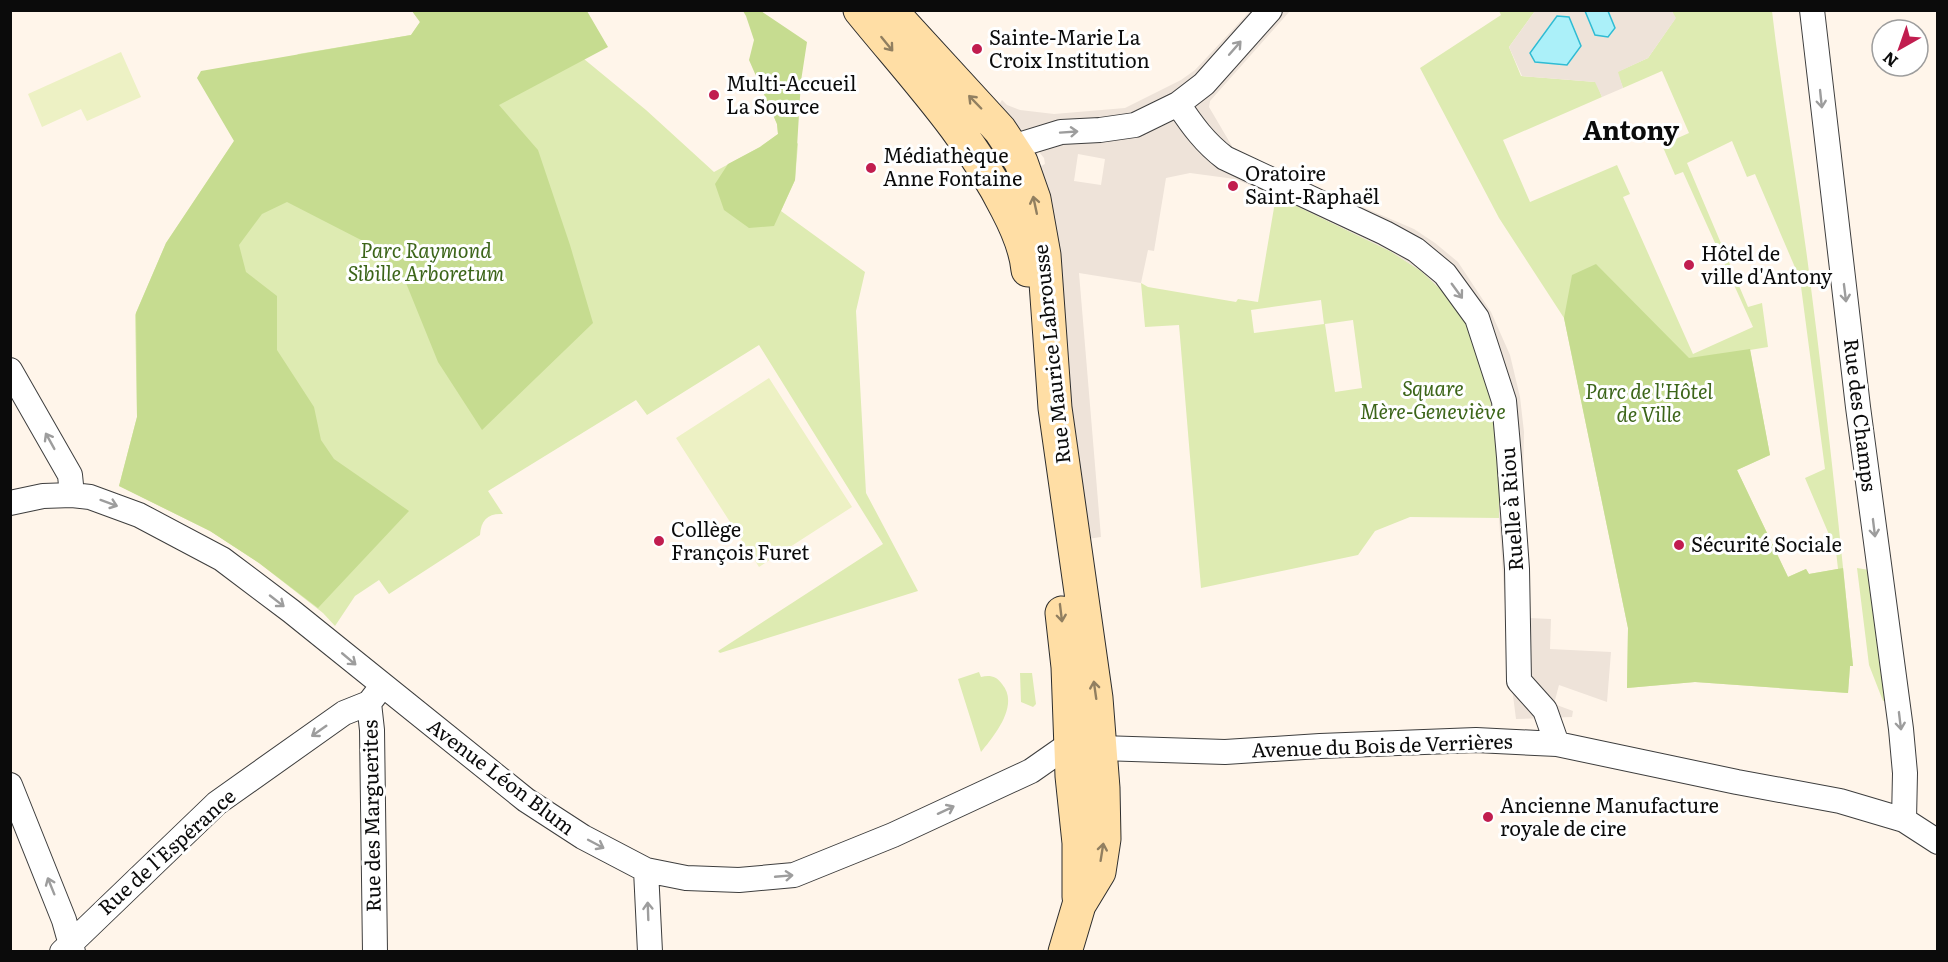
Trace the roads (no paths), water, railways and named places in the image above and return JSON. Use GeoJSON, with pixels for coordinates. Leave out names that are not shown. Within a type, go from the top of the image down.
{"type":"FeatureCollection","features":[{"type":"Feature","properties":{"kind":"main road","name":"Rue Maurice Labrousse"},"geometry":{"type":"LineString","coordinates":[[860,10],[970,145],[998,191],[1016,227],[1027,260],[1037,409],[1068,667],[1086,745]]}},
{"type":"Feature","properties":{"kind":"main road","name":"Rue Maurice Labrousse"},"geometry":{"type":"LineString","coordinates":[[890,10],[985,112],[1012,147],[1021,162],[1034,199],[1044,255],[1055,408],[1094,686],[1086,745]]}},
{"type":"Feature","properties":{"kind":"main road"},"geometry":{"type":"LineString","coordinates":[[970,145],[1012,147]]}},
{"type":"Feature","properties":{"kind":"main road"},"geometry":{"type":"LineString","coordinates":[[1079,905],[1079,843],[1072,776],[1086,745]]}},
{"type":"Feature","properties":{"kind":"main road"},"geometry":{"type":"LineString","coordinates":[[1065,951],[1079,905],[1099,872],[1104,839],[1086,745]]}},
{"type":"Feature","properties":{"kind":"street"},"geometry":{"type":"LineString","coordinates":[[1012,147],[1061,132],[1135,125],[1178,104],[1204,84],[1270,10]]}},
{"type":"Feature","properties":{"kind":"street","name":"Rue des Champs"},"geometry":{"type":"LineString","coordinates":[[1812,10],[1858,407],[1901,729],[1905,773],[1904,820]]}},
{"type":"Feature","properties":{"kind":"street","name":"Ruelle à Riou"},"geometry":{"type":"LineString","coordinates":[[1178,104],[1199,135],[1225,158],[1385,233],[1416,250],[1445,274],[1477,318],[1504,401],[1517,569],[1519,681],[1545,710],[1557,744]]}},
{"type":"Feature","properties":{"kind":"street"},"geometry":{"type":"LineString","coordinates":[[10,370],[70,476],[72,495]]}},
{"type":"Feature","properties":{"kind":"street","name":"Avenue Léon Blum"},"geometry":{"type":"LineString","coordinates":[[10,503],[43,496],[72,495],[100,500],[139,515],[222,559],[291,611],[376,694],[526,801],[583,837],[646,870],[686,878],[729,879],[795,875],[893,835],[1086,745]]}},
{"type":"Feature","properties":{"kind":"street","name":"Rue de l'Espérance"},"geometry":{"type":"LineString","coordinates":[[68,948],[217,803],[344,713],[376,694]]}},
{"type":"Feature","properties":{"kind":"street","name":"Rue des Marguerites"},"geometry":{"type":"LineString","coordinates":[[375,951],[372,730],[376,694]]}},
{"type":"Feature","properties":{"kind":"street","name":"Avenue du Bois de Verrières"},"geometry":{"type":"LineString","coordinates":[[1086,745],[1225,752],[1476,740],[1557,744],[1737,783],[1840,801],[1904,820],[1938,842]]}},
{"type":"Feature","properties":{"kind":"street"},"geometry":{"type":"LineString","coordinates":[[1031,770],[1072,776]]}},
{"type":"Feature","properties":{"kind":"street"},"geometry":{"type":"LineString","coordinates":[[10,785],[64,920],[68,948]]}},
{"type":"Feature","properties":{"kind":"street"},"geometry":{"type":"LineString","coordinates":[[646,870],[650,951]]}},
{"type":"Feature","properties":{"kind":"water"},"geometry":{"type":"Polygon","coordinates":[[[1585,11],[1608,11],[1615,28],[1608,37],[1595,35],[1585,11]]]}},
{"type":"Feature","properties":{"kind":"water"},"geometry":{"type":"Polygon","coordinates":[[[1557,16],[1569,17],[1581,46],[1567,65],[1535,62],[1530,53],[1557,16]]]}},
{"type":"Feature","properties":{"kind":"place","name":"Sainte-Marie La Croix Institution"},"geometry":{"type":"Point","coordinates":[977,49]}},
{"type":"Feature","properties":{"kind":"place","name":"Multi-Accueil La Source"},"geometry":{"type":"Point","coordinates":[714,95]}},
{"type":"Feature","properties":{"kind":"place","name":"Médiathèque Anne Fontaine"},"geometry":{"type":"Point","coordinates":[871,168]}},
{"type":"Feature","properties":{"kind":"place","name":"Oratoire Saint-Raphaël"},"geometry":{"type":"Point","coordinates":[1233,186]}},
{"type":"Feature","properties":{"kind":"place","name":"Hôtel de ville d'Antony"},"geometry":{"type":"Point","coordinates":[1689,265]}},
{"type":"Feature","properties":{"kind":"place","name":"Collège François Furet"},"geometry":{"type":"Point","coordinates":[659,541]}},
{"type":"Feature","properties":{"kind":"place","name":"Sécurité Sociale"},"geometry":{"type":"Point","coordinates":[1679,545]}},
{"type":"Feature","properties":{"kind":"place","name":"Ancienne Manufacture royale de cire"},"geometry":{"type":"Point","coordinates":[1488,817]}},
{"type":"Feature","properties":{"kind":"district","name":"Antony"},"geometry":{"type":"Point","coordinates":[1631,131]}},
{"type":"Feature","properties":{"kind":"park label","name":"Parc Raymond Sibille Arboretum"},"geometry":{"type":"Point","coordinates":[426,262]}},
{"type":"Feature","properties":{"kind":"park label","name":"Square Mère-Geneviève"},"geometry":{"type":"Point","coordinates":[1433,400]}},
{"type":"Feature","properties":{"kind":"park label","name":"Parc de l'Hôtel de Ville"},"geometry":{"type":"Point","coordinates":[1649,404]}}]}
